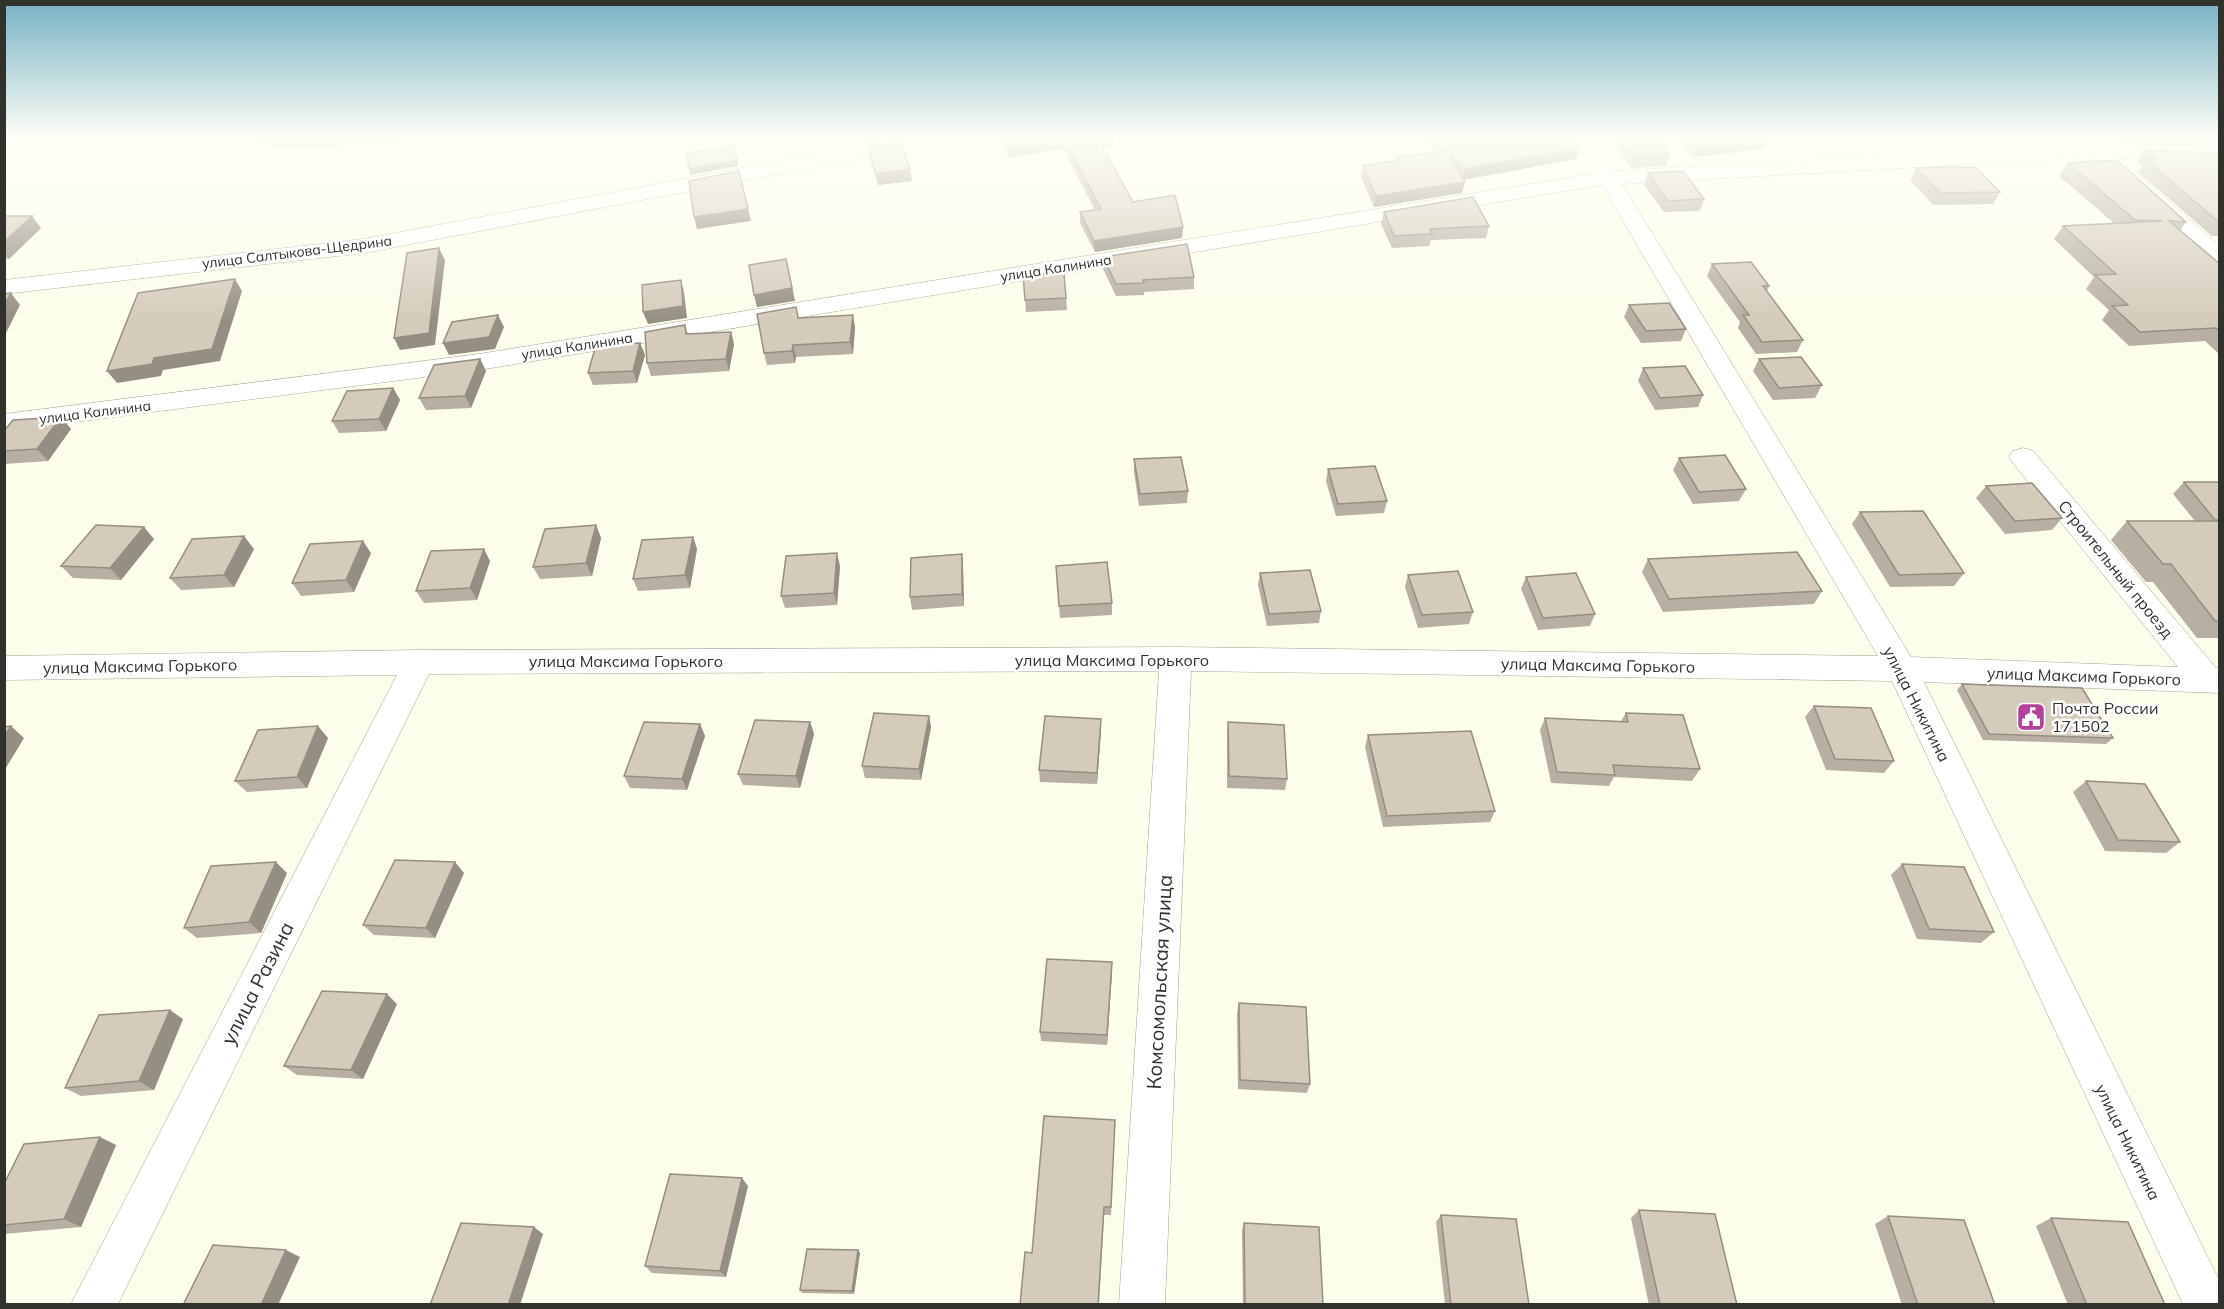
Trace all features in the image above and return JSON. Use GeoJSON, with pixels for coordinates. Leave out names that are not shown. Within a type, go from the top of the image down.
{"type":"FeatureCollection","features":[{"type":"Feature","properties":{"kind":"main road"},"geometry":{"type":"LineString","coordinates":[[2151,198],[2220,259]]}},
{"type":"Feature","properties":{"kind":"street","name":"улица Салтыкова-Щедрина"},"geometry":{"type":"LineString","coordinates":[[4,287],[364,246],[618,198]]}},
{"type":"Feature","properties":{"kind":"street","name":"улица Калинина"},"geometry":{"type":"LineString","coordinates":[[4,423],[479,362],[1485,198]]}},
{"type":"Feature","properties":{"kind":"street","name":"улица Никитина"},"geometry":{"type":"LineString","coordinates":[[1620,198],[1902,669],[2206,1305]]}},
{"type":"Feature","properties":{"kind":"street","name":"Строительный проезд"},"geometry":{"type":"LineString","coordinates":[[2024,457],[2214,681]]}},
{"type":"Feature","properties":{"kind":"street","name":"улица Максима Горького"},"geometry":{"type":"LineString","coordinates":[[4,668],[419,662],[1176,659],[1902,669],[2214,681]]}},
{"type":"Feature","properties":{"kind":"street","name":"Комсомольская улица"},"geometry":{"type":"LineString","coordinates":[[1142,1305],[1176,659]]}},
{"type":"Feature","properties":{"kind":"street","name":"улица Разина"},"geometry":{"type":"LineString","coordinates":[[94,1305],[419,662]]}},
{"type":"Feature","properties":{"kind":"building"},"geometry":{"type":"Polygon","coordinates":[[[691,198],[745,198],[748,209],[694,217],[691,198]]]}},
{"type":"Feature","properties":{"kind":"building"},"geometry":{"type":"Polygon","coordinates":[[[1095,198],[1131,198],[1133,202],[1176,198],[1183,227],[1094,241],[1080,212],[1101,209],[1095,198]]]}},
{"type":"Feature","properties":{"kind":"building"},"geometry":{"type":"Polygon","coordinates":[[[1474,198],[1489,226],[1430,229],[1432,234],[1394,236],[1384,212],[1474,198]]]}},
{"type":"Feature","properties":{"kind":"building"},"geometry":{"type":"Polygon","coordinates":[[[1666,198],[1704,199],[1668,201],[1666,198]]]}},
{"type":"Feature","properties":{"kind":"building"},"geometry":{"type":"Polygon","coordinates":[[[2109,198],[2159,198],[2186,222],[2169,221],[2220,264],[2220,331],[2216,328],[2140,332],[2112,306],[2128,305],[2095,275],[2116,274],[2063,226],[2162,221],[2135,220],[2109,198]]]}},
{"type":"Feature","properties":{"kind":"building"},"geometry":{"type":"Polygon","coordinates":[[[2191,198],[2220,198],[2220,223],[2191,198]]]}},
{"type":"Feature","properties":{"kind":"building"},"geometry":{"type":"Polygon","coordinates":[[[4,216],[32,216],[4,242],[4,216]]]}},
{"type":"Feature","properties":{"kind":"building"},"geometry":{"type":"Polygon","coordinates":[[[1187,244],[1194,277],[1116,284],[1103,257],[1187,244]]]}},
{"type":"Feature","properties":{"kind":"building"},"geometry":{"type":"Polygon","coordinates":[[[439,248],[429,333],[394,338],[407,253],[439,248]]]}},
{"type":"Feature","properties":{"kind":"building"},"geometry":{"type":"Polygon","coordinates":[[[786,259],[792,288],[754,295],[749,265],[786,259]]]}},
{"type":"Feature","properties":{"kind":"building"},"geometry":{"type":"Polygon","coordinates":[[[1751,262],[1769,286],[1763,286],[1803,340],[1762,342],[1743,315],[1749,315],[1712,264],[1751,262]]]}},
{"type":"Feature","properties":{"kind":"building"},"geometry":{"type":"Polygon","coordinates":[[[1064,273],[1066,298],[1025,300],[1023,275],[1064,273]]]}},
{"type":"Feature","properties":{"kind":"building"},"geometry":{"type":"Polygon","coordinates":[[[235,279],[212,349],[154,358],[152,364],[107,371],[138,293],[235,279]]]}},
{"type":"Feature","properties":{"kind":"building"},"geometry":{"type":"Polygon","coordinates":[[[681,280],[683,306],[643,312],[642,285],[681,280]]]}},
{"type":"Feature","properties":{"kind":"building"},"geometry":{"type":"Polygon","coordinates":[[[11,293],[4,305],[4,294],[11,293]]]}},
{"type":"Feature","properties":{"kind":"building"},"geometry":{"type":"Polygon","coordinates":[[[1669,303],[1686,329],[1646,331],[1629,305],[1669,303]]]}},
{"type":"Feature","properties":{"kind":"building"},"geometry":{"type":"Polygon","coordinates":[[[796,307],[798,318],[853,315],[850,342],[793,345],[792,351],[764,353],[757,314],[796,307]]]}},
{"type":"Feature","properties":{"kind":"building"},"geometry":{"type":"Polygon","coordinates":[[[498,315],[489,337],[443,343],[452,322],[498,315]]]}},
{"type":"Feature","properties":{"kind":"building"},"geometry":{"type":"Polygon","coordinates":[[[685,325],[686,334],[731,332],[726,359],[647,363],[645,332],[685,325]]]}},
{"type":"Feature","properties":{"kind":"building"},"geometry":{"type":"Polygon","coordinates":[[[640,343],[633,371],[588,373],[596,345],[640,343]]]}},
{"type":"Feature","properties":{"kind":"building"},"geometry":{"type":"Polygon","coordinates":[[[1801,357],[1822,385],[1779,388],[1759,359],[1801,357]]]}},
{"type":"Feature","properties":{"kind":"building"},"geometry":{"type":"Polygon","coordinates":[[[480,359],[465,396],[419,398],[434,365],[480,359]]]}},
{"type":"Feature","properties":{"kind":"building"},"geometry":{"type":"Polygon","coordinates":[[[1685,366],[1703,395],[1660,398],[1643,368],[1685,366]]]}},
{"type":"Feature","properties":{"kind":"building"},"geometry":{"type":"Polygon","coordinates":[[[393,388],[379,419],[332,421],[347,391],[393,388]]]}},
{"type":"Feature","properties":{"kind":"building"},"geometry":{"type":"Polygon","coordinates":[[[61,417],[37,449],[4,451],[4,431],[13,420],[61,417]]]}},
{"type":"Feature","properties":{"kind":"building"},"geometry":{"type":"Polygon","coordinates":[[[1725,455],[1746,489],[1699,492],[1679,458],[1725,455]]]}},
{"type":"Feature","properties":{"kind":"building"},"geometry":{"type":"Polygon","coordinates":[[[1181,457],[1188,491],[1140,494],[1134,459],[1181,457]]]}},
{"type":"Feature","properties":{"kind":"building"},"geometry":{"type":"Polygon","coordinates":[[[1375,466],[1387,501],[1338,504],[1328,469],[1375,466]]]}},
{"type":"Feature","properties":{"kind":"building"},"geometry":{"type":"Polygon","coordinates":[[[2184,482],[2220,482],[2220,520],[2215,520],[2184,482]]]}},
{"type":"Feature","properties":{"kind":"building"},"geometry":{"type":"Polygon","coordinates":[[[2032,483],[2062,518],[2015,521],[1986,486],[2032,483]]]}},
{"type":"Feature","properties":{"kind":"building"},"geometry":{"type":"Polygon","coordinates":[[[1923,511],[1964,573],[1899,575],[1860,512],[1923,511]]]}},
{"type":"Feature","properties":{"kind":"building"},"geometry":{"type":"Polygon","coordinates":[[[2127,521],[2220,521],[2220,621],[2215,621],[2171,564],[2163,564],[2127,521]]]}},
{"type":"Feature","properties":{"kind":"building"},"geometry":{"type":"Polygon","coordinates":[[[96,525],[144,527],[110,568],[61,566],[96,525]]]}},
{"type":"Feature","properties":{"kind":"building"},"geometry":{"type":"Polygon","coordinates":[[[596,525],[586,563],[533,567],[545,529],[596,525]]]}},
{"type":"Feature","properties":{"kind":"building"},"geometry":{"type":"Polygon","coordinates":[[[244,536],[224,575],[170,578],[192,539],[244,536]]]}},
{"type":"Feature","properties":{"kind":"building"},"geometry":{"type":"Polygon","coordinates":[[[693,537],[685,575],[633,579],[642,540],[693,537]]]}},
{"type":"Feature","properties":{"kind":"building"},"geometry":{"type":"Polygon","coordinates":[[[363,541],[346,580],[292,583],[310,544],[363,541]]]}},
{"type":"Feature","properties":{"kind":"building"},"geometry":{"type":"Polygon","coordinates":[[[484,549],[470,588],[416,591],[431,551],[484,549]]]}},
{"type":"Feature","properties":{"kind":"building"},"geometry":{"type":"Polygon","coordinates":[[[1797,552],[1822,591],[1669,599],[1648,559],[1797,552]]]}},
{"type":"Feature","properties":{"kind":"building"},"geometry":{"type":"Polygon","coordinates":[[[837,553],[834,593],[781,596],[786,556],[837,553]]]}},
{"type":"Feature","properties":{"kind":"building"},"geometry":{"type":"Polygon","coordinates":[[[962,554],[962,594],[910,597],[911,558],[962,554]]]}},
{"type":"Feature","properties":{"kind":"building"},"geometry":{"type":"Polygon","coordinates":[[[1107,562],[1112,603],[1059,606],[1056,566],[1107,562]]]}},
{"type":"Feature","properties":{"kind":"building"},"geometry":{"type":"Polygon","coordinates":[[[1310,570],[1321,611],[1269,614],[1260,573],[1310,570]]]}},
{"type":"Feature","properties":{"kind":"building"},"geometry":{"type":"Polygon","coordinates":[[[1458,571],[1473,612],[1422,615],[1408,575],[1458,571]]]}},
{"type":"Feature","properties":{"kind":"building"},"geometry":{"type":"Polygon","coordinates":[[[1576,573],[1595,614],[1543,618],[1526,577],[1576,573]]]}},
{"type":"Feature","properties":{"kind":"building","name":"Почта России 171502"},"geometry":{"type":"Polygon","coordinates":[[[1962,684],[2082,688],[2113,738],[1989,734],[1962,684]]]}},
{"type":"Feature","properties":{"kind":"building"},"geometry":{"type":"Polygon","coordinates":[[[1814,706],[1871,708],[1894,761],[1835,759],[1814,706]]]}},
{"type":"Feature","properties":{"kind":"building"},"geometry":{"type":"Polygon","coordinates":[[[874,713],[929,716],[919,769],[862,766],[874,713]]]}},
{"type":"Feature","properties":{"kind":"building"},"geometry":{"type":"Polygon","coordinates":[[[1626,713],[1683,715],[1700,769],[1613,765],[1615,775],[1557,772],[1545,718],[1628,722],[1626,713]]]}},
{"type":"Feature","properties":{"kind":"building"},"geometry":{"type":"Polygon","coordinates":[[[1045,716],[1101,719],[1097,773],[1039,770],[1045,716]]]}},
{"type":"Feature","properties":{"kind":"building"},"geometry":{"type":"Polygon","coordinates":[[[755,720],[810,722],[796,776],[738,774],[755,720]]]}},
{"type":"Feature","properties":{"kind":"building"},"geometry":{"type":"Polygon","coordinates":[[[644,722],[700,724],[682,779],[624,776],[644,722]]]}},
{"type":"Feature","properties":{"kind":"building"},"geometry":{"type":"Polygon","coordinates":[[[1228,722],[1284,725],[1287,779],[1229,776],[1228,722]]]}},
{"type":"Feature","properties":{"kind":"building"},"geometry":{"type":"Polygon","coordinates":[[[11,726],[4,736],[4,727],[11,726]]]}},
{"type":"Feature","properties":{"kind":"building"},"geometry":{"type":"Polygon","coordinates":[[[318,726],[297,777],[235,781],[258,730],[318,726]]]}},
{"type":"Feature","properties":{"kind":"building"},"geometry":{"type":"Polygon","coordinates":[[[1471,731],[1495,811],[1387,816],[1368,735],[1471,731]]]}},
{"type":"Feature","properties":{"kind":"building"},"geometry":{"type":"Polygon","coordinates":[[[2086,781],[2145,784],[2180,842],[2118,840],[2086,781]]]}},
{"type":"Feature","properties":{"kind":"building"},"geometry":{"type":"Polygon","coordinates":[[[395,860],[455,862],[426,928],[363,925],[395,860]]]}},
{"type":"Feature","properties":{"kind":"building"},"geometry":{"type":"Polygon","coordinates":[[[276,862],[249,922],[184,928],[211,866],[276,862]]]}},
{"type":"Feature","properties":{"kind":"building"},"geometry":{"type":"Polygon","coordinates":[[[1902,864],[1964,867],[1994,932],[1929,929],[1902,864]]]}},
{"type":"Feature","properties":{"kind":"building"},"geometry":{"type":"Polygon","coordinates":[[[1047,959],[1112,962],[1107,1035],[1040,1032],[1047,959]]]}},
{"type":"Feature","properties":{"kind":"building"},"geometry":{"type":"Polygon","coordinates":[[[322,991],[387,994],[351,1070],[284,1066],[322,991]]]}},
{"type":"Feature","properties":{"kind":"building"},"geometry":{"type":"Polygon","coordinates":[[[1239,1003],[1306,1007],[1310,1084],[1240,1080],[1239,1003]]]}},
{"type":"Feature","properties":{"kind":"building"},"geometry":{"type":"Polygon","coordinates":[[[170,1010],[139,1081],[65,1088],[99,1015],[170,1010]]]}},
{"type":"Feature","properties":{"kind":"building"},"geometry":{"type":"Polygon","coordinates":[[[1044,1116],[1115,1120],[1111,1207],[1104,1207],[1098,1305],[1020,1305],[1025,1252],[1032,1253],[1044,1116]]]}},
{"type":"Feature","properties":{"kind":"building"},"geometry":{"type":"Polygon","coordinates":[[[100,1137],[64,1219],[4,1225],[4,1184],[24,1144],[100,1137]]]}},
{"type":"Feature","properties":{"kind":"building"},"geometry":{"type":"Polygon","coordinates":[[[670,1174],[742,1178],[720,1271],[645,1266],[670,1174]]]}},
{"type":"Feature","properties":{"kind":"building"},"geometry":{"type":"Polygon","coordinates":[[[1639,1210],[1715,1214],[1737,1305],[1660,1305],[1639,1210]]]}},
{"type":"Feature","properties":{"kind":"building"},"geometry":{"type":"Polygon","coordinates":[[[1441,1215],[1516,1219],[1529,1305],[1451,1305],[1441,1215]]]}},
{"type":"Feature","properties":{"kind":"building"},"geometry":{"type":"Polygon","coordinates":[[[1888,1216],[1964,1220],[1995,1305],[1918,1305],[1888,1216]]]}},
{"type":"Feature","properties":{"kind":"building"},"geometry":{"type":"Polygon","coordinates":[[[2051,1218],[2128,1222],[2165,1305],[2087,1305],[2051,1218]]]}},
{"type":"Feature","properties":{"kind":"building"},"geometry":{"type":"Polygon","coordinates":[[[461,1223],[534,1227],[508,1305],[430,1305],[461,1223]]]}},
{"type":"Feature","properties":{"kind":"building"},"geometry":{"type":"Polygon","coordinates":[[[1244,1223],[1319,1227],[1323,1305],[1245,1305],[1244,1223]]]}},
{"type":"Feature","properties":{"kind":"building"},"geometry":{"type":"Polygon","coordinates":[[[213,1245],[286,1250],[261,1305],[183,1305],[213,1245]]]}},
{"type":"Feature","properties":{"kind":"building"},"geometry":{"type":"Polygon","coordinates":[[[807,1249],[858,1250],[852,1291],[800,1290],[807,1249]]]}},
{"type":"Feature","properties":{"kind":"place","name":"Почта России 171502"},"geometry":{"type":"Point","coordinates":[2031,717]}}]}
